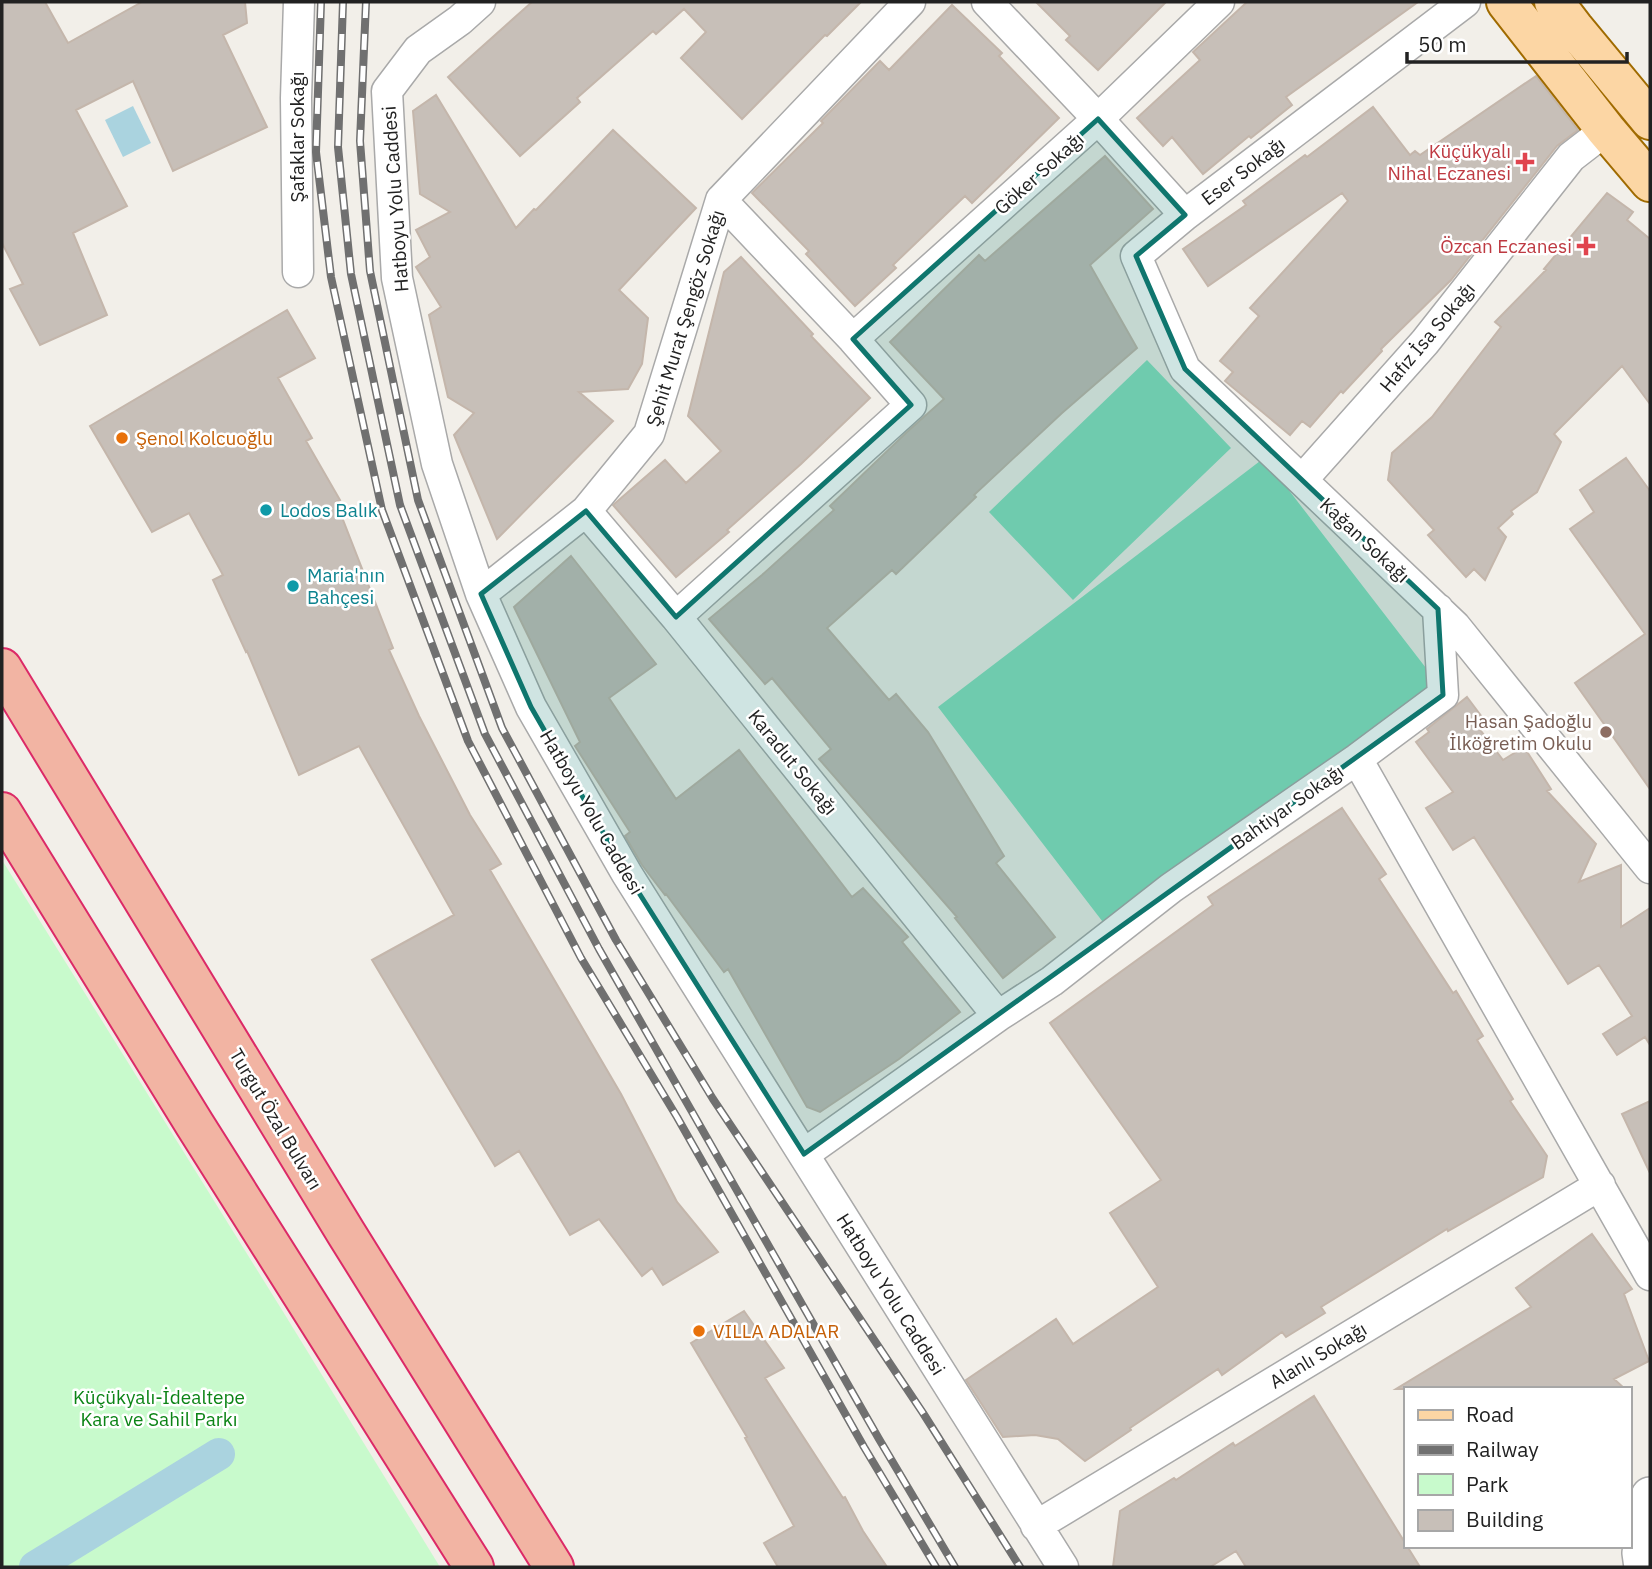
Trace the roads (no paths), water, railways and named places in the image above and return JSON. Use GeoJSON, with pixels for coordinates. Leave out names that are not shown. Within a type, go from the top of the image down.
{"type":"FeatureCollection","features":[{"type":"Feature","properties":{"kind":"highway","name":"Turgut Özal Bulvarı"},"geometry":{"type":"LineString","coordinates":[[2,668],[346,1233],[554,1567]]}},
{"type":"Feature","properties":{"kind":"highway"},"geometry":{"type":"LineString","coordinates":[[2,812],[195,1125],[474,1567]]}},
{"type":"Feature","properties":{"kind":"main road"},"geometry":{"type":"LineString","coordinates":[[1506,2],[1650,182]]}},
{"type":"Feature","properties":{"kind":"main road"},"geometry":{"type":"LineString","coordinates":[[1554,2],[1650,120]]}},
{"type":"Feature","properties":{"kind":"street","name":"Şafaklar Sokağı"},"geometry":{"type":"LineString","coordinates":[[298,272],[296,98],[299,2]]}},
{"type":"Feature","properties":{"kind":"street","name":"Hatboyu Yolu Caddesi"},"geometry":{"type":"LineString","coordinates":[[480,2],[418,50],[387,92],[397,278],[437,464],[481,594],[531,707],[627,874],[1063,1567]]}},
{"type":"Feature","properties":{"kind":"street","name":"Şehit Murat Şengöz Sokağı"},"geometry":{"type":"LineString","coordinates":[[481,594],[586,510],[649,434],[721,200],[910,2]]}},
{"type":"Feature","properties":{"kind":"street","name":"Eser Sokağı"},"geometry":{"type":"LineString","coordinates":[[986,2],[1185,215],[1465,2]]}},
{"type":"Feature","properties":{"kind":"street","name":"Göker Sokağı"},"geometry":{"type":"LineString","coordinates":[[853,339],[1098,119],[1219,2]]}},
{"type":"Feature","properties":{"kind":"street","name":"Hafız İsa Sokağı"},"geometry":{"type":"LineString","coordinates":[[1301,480],[1425,342],[1572,158],[1606,130]]}},
{"type":"Feature","properties":{"kind":"street"},"geometry":{"type":"LineString","coordinates":[[676,617],[911,405],[853,339],[721,200]]}},
{"type":"Feature","properties":{"kind":"street","name":"Kağan Sokağı"},"geometry":{"type":"LineString","coordinates":[[1185,215],[1136,256],[1185,369],[1455,626],[1650,869]]}},
{"type":"Feature","properties":{"kind":"street","name":"Karadut Sokağı"},"geometry":{"type":"LineString","coordinates":[[586,510],[676,617],[998,1016]]}},
{"type":"Feature","properties":{"kind":"street"},"geometry":{"type":"LineString","coordinates":[[1357,759],[1443,695],[1438,609]]}},
{"type":"Feature","properties":{"kind":"street","name":"Bahtiyar Sokağı"},"geometry":{"type":"LineString","coordinates":[[804,1154],[998,1016],[1052,981],[1171,888],[1357,759],[1650,1275]]}},
{"type":"Feature","properties":{"kind":"street","name":"Alanlı Sokağı"},"geometry":{"type":"LineString","coordinates":[[1036,1526],[1600,1185]]}},
{"type":"Feature","properties":{"kind":"street"},"geometry":{"type":"LineString","coordinates":[[1643,1567],[1641,1553],[1650,1496]]}},
{"type":"Feature","properties":{"kind":"water"},"geometry":{"type":"Polygon","coordinates":[[[133,106],[151,143],[123,157],[105,120],[133,106]]]}},
{"type":"Feature","properties":{"kind":"waterway"},"geometry":{"type":"LineString","coordinates":[[35,1567],[219,1454]]}},
{"type":"Feature","properties":{"kind":"railway"},"geometry":{"type":"LineString","coordinates":[[321,2],[316,152],[331,277],[382,510],[468,741],[581,958],[677,1117],[864,1447],[936,1567]]}},
{"type":"Feature","properties":{"kind":"railway"},"geometry":{"type":"LineString","coordinates":[[343,2],[338,147],[351,274],[400,505],[485,734],[599,949],[955,1567]]}},
{"type":"Feature","properties":{"kind":"railway"},"geometry":{"type":"LineString","coordinates":[[366,2],[360,141],[370,271],[418,500],[502,728],[616,940],[713,1099],[923,1413],[1020,1567]]}},
{"type":"Feature","properties":{"kind":"place","name":"Küçükyalı Nihal Eczanesi"},"geometry":{"type":"Point","coordinates":[1525,162]}},
{"type":"Feature","properties":{"kind":"place","name":"Özcan Eczanesi"},"geometry":{"type":"Point","coordinates":[1586,246]}},
{"type":"Feature","properties":{"kind":"place","name":"Şenol Kolcuoğlu"},"geometry":{"type":"Point","coordinates":[122,438]}},
{"type":"Feature","properties":{"kind":"place","name":"Lodos Balık"},"geometry":{"type":"Point","coordinates":[266,510]}},
{"type":"Feature","properties":{"kind":"place","name":"Maria'nın Bahçesi"},"geometry":{"type":"Point","coordinates":[293,586]}},
{"type":"Feature","properties":{"kind":"place","name":"Hasan Şadoğlu İlköğretim Okulu"},"geometry":{"type":"Point","coordinates":[1606,732]}},
{"type":"Feature","properties":{"kind":"place","name":"VILLA ADALAR"},"geometry":{"type":"Point","coordinates":[699,1331]}},
{"type":"Feature","properties":{"kind":"park label","name":"Küçükyalı-İdealtepe Kara ve Sahil Parkı"},"geometry":{"type":"Point","coordinates":[159,1408]}}]}
